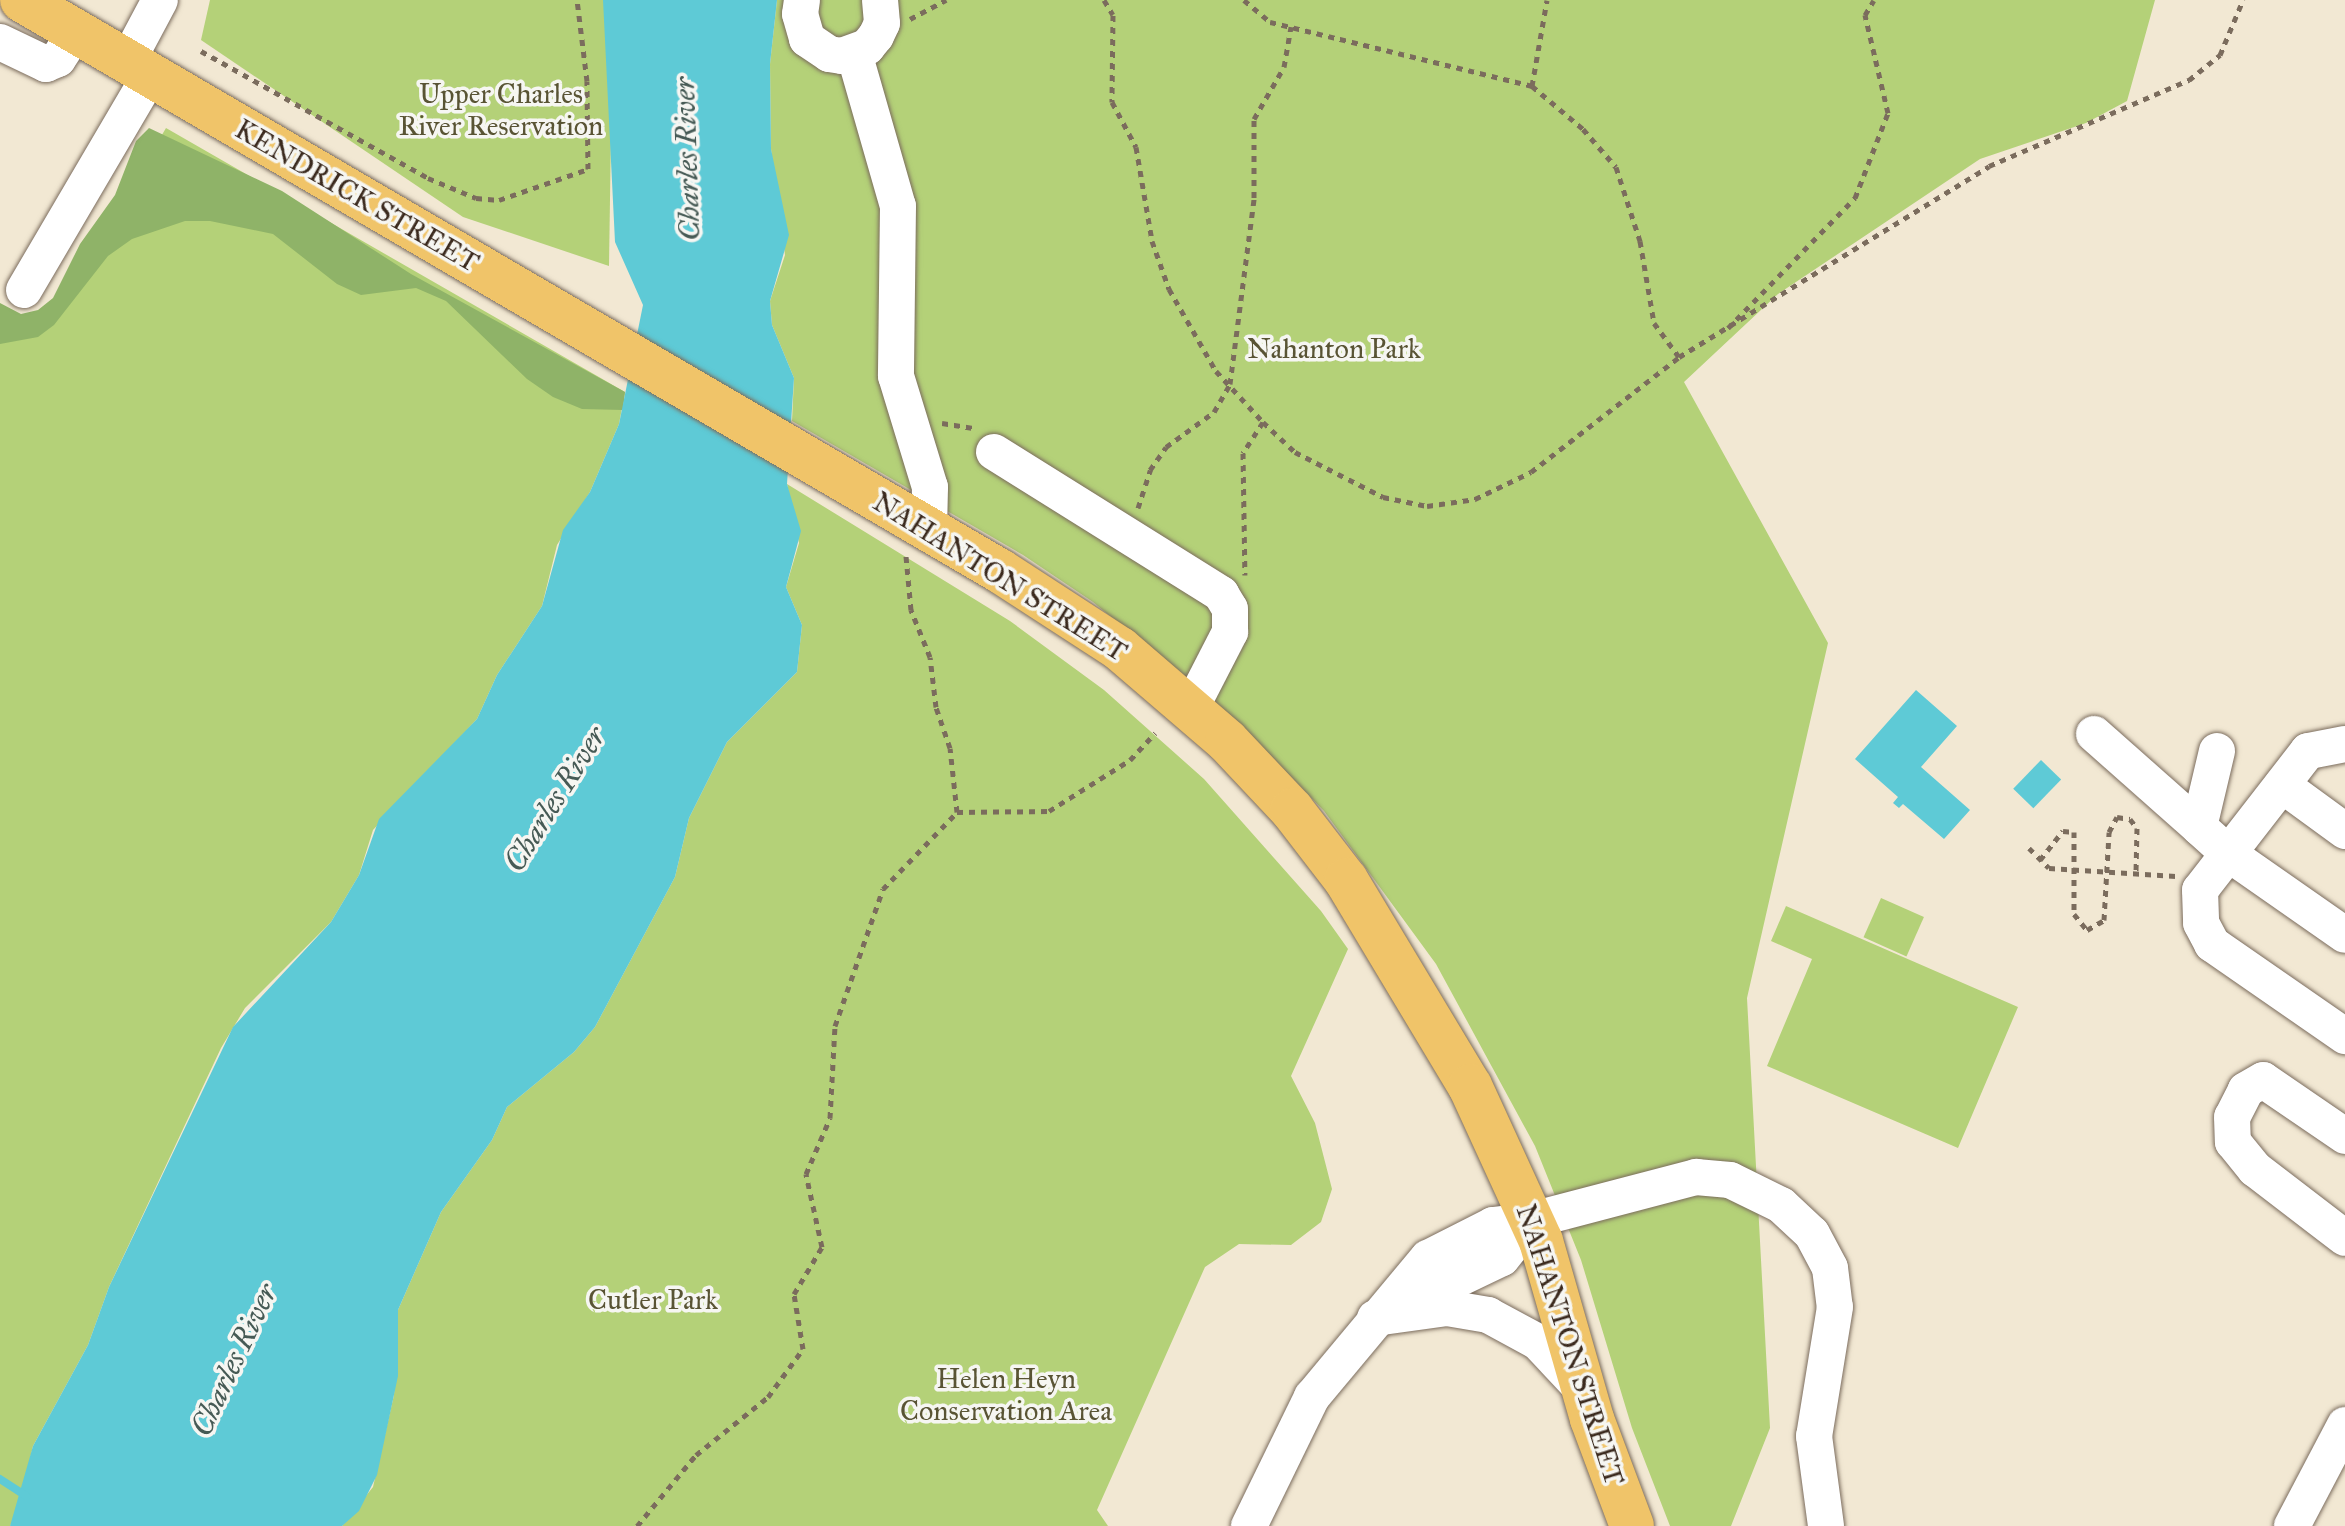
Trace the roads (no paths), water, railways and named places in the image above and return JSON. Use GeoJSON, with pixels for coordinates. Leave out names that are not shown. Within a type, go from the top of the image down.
{"type":"FeatureCollection","features":[{"type":"Feature","properties":{"kind":"main road","name":"KENDRICK STREET"},"geometry":{"type":"LineString","coordinates":[[22,0],[691,393]]}},
{"type":"Feature","properties":{"kind":"main road","name":"NAHANTON STREET"},"geometry":{"type":"LineString","coordinates":[[691,393],[920,524],[1071,615],[1191,708],[1292,810],[1370,916],[1464,1075],[1532,1220],[1585,1394],[1632,1526]]}},
{"type":"Feature","properties":{"kind":"street"},"geometry":{"type":"LineString","coordinates":[[24,290],[138,68],[160,0]]}},
{"type":"Feature","properties":{"kind":"street"},"geometry":{"type":"LineString","coordinates":[[802,0],[800,14],[807,39],[829,54],[854,53],[876,36],[882,23],[880,0]]}},
{"type":"Feature","properties":{"kind":"street"},"geometry":{"type":"LineString","coordinates":[[0,42],[46,64],[58,59],[76,31]]}},
{"type":"Feature","properties":{"kind":"street"},"geometry":{"type":"LineString","coordinates":[[854,53],[898,206],[896,376],[911,435],[932,497],[920,524]]}},
{"type":"Feature","properties":{"kind":"street"},"geometry":{"type":"LineString","coordinates":[[994,452],[1205,579],[1227,602],[1232,620],[1227,642],[1191,708]]}},
{"type":"Feature","properties":{"kind":"street"},"geometry":{"type":"LineString","coordinates":[[2094,734],[2199,827],[2219,867],[2345,935]]}},
{"type":"Feature","properties":{"kind":"street"},"geometry":{"type":"LineString","coordinates":[[2345,744],[2308,751],[2200,890],[2201,923],[2212,944],[2345,1036]]}},
{"type":"Feature","properties":{"kind":"street"},"geometry":{"type":"LineString","coordinates":[[2199,827],[2217,751]]}},
{"type":"Feature","properties":{"kind":"street"},"geometry":{"type":"LineString","coordinates":[[2282,785],[2345,831]]}},
{"type":"Feature","properties":{"kind":"street"},"geometry":{"type":"LineString","coordinates":[[2345,1136],[2263,1080],[2246,1090],[2232,1117],[2233,1142],[2255,1169],[2345,1238]]}},
{"type":"Feature","properties":{"kind":"street"},"geometry":{"type":"LineString","coordinates":[[1249,1526],[1300,1417],[1375,1318],[1502,1258],[1532,1220],[1696,1177],[1730,1180],[1758,1190],[1803,1223],[1823,1253],[1834,1289],[1814,1436],[1826,1526]]}},
{"type":"Feature","properties":{"kind":"street"},"geometry":{"type":"LineString","coordinates":[[1375,1318],[1447,1308],[1501,1319],[1551,1354],[1585,1394]]}},
{"type":"Feature","properties":{"kind":"street"},"geometry":{"type":"LineString","coordinates":[[2292,1526],[2345,1425]]}},
{"type":"Feature","properties":{"kind":"water","name":"Charles River"},"geometry":{"type":"Polygon","coordinates":[[[603,0],[777,0],[770,64],[771,149],[789,235],[770,301],[772,325],[794,378],[787,484],[801,531],[786,587],[802,625],[797,672],[727,742],[689,818],[675,877],[595,1027],[574,1052],[507,1107],[492,1140],[441,1212],[398,1310],[398,1376],[377,1475],[359,1511],[342,1526],[10,1526],[33,1446],[88,1345],[109,1287],[233,1027],[331,922],[359,875],[379,819],[477,719],[497,675],[542,606],[563,530],[590,492],[619,424],[643,305],[615,242],[603,0]]]}},
{"type":"Feature","properties":{"kind":"water"},"geometry":{"type":"Polygon","coordinates":[[[1916,690],[1957,726],[1921,767],[1970,810],[1944,839],[1903,804],[1899,808],[1893,803],[1898,797],[1855,759],[1916,690]]]}},
{"type":"Feature","properties":{"kind":"water"},"geometry":{"type":"Polygon","coordinates":[[[2041,760],[2061,779],[2033,808],[2013,789],[2041,760]]]}},
{"type":"Feature","properties":{"kind":"waterway"},"geometry":{"type":"LineString","coordinates":[[0,1479],[26,1496]]}},
{"type":"Feature","properties":{"kind":"park label","name":"Upper Charles River Reservation"},"geometry":{"type":"Point","coordinates":[501,110]}},
{"type":"Feature","properties":{"kind":"park label","name":"Nahanton Park"},"geometry":{"type":"Point","coordinates":[1334,349]}},
{"type":"Feature","properties":{"kind":"park label","name":"Cutler Park"},"geometry":{"type":"Point","coordinates":[653,1300]}},
{"type":"Feature","properties":{"kind":"park label","name":"Helen Heyn Conservation Area"},"geometry":{"type":"Point","coordinates":[1006,1395]}}]}
